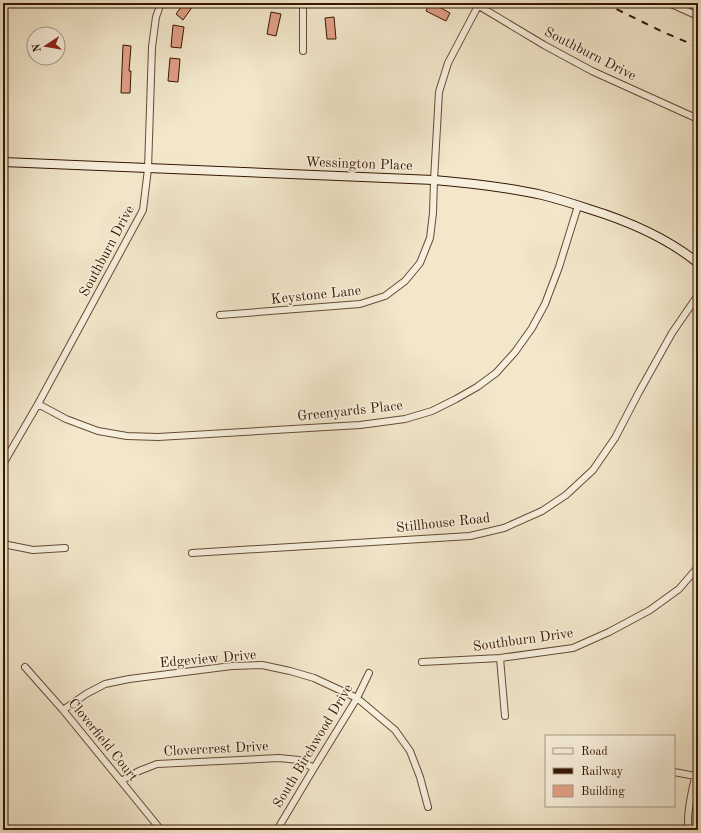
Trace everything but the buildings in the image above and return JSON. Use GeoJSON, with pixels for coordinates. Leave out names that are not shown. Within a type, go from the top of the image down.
{"type":"FeatureCollection","features":[{"type":"Feature","properties":{"kind":"street","name":"Southburn Drive"},"geometry":{"type":"LineString","coordinates":[[3,464],[38,404],[143,210],[148,169],[152,47],[156,17],[161,3]]}},
{"type":"Feature","properties":{"kind":"street"},"geometry":{"type":"LineString","coordinates":[[303,3],[303,51]]}},
{"type":"Feature","properties":{"kind":"street"},"geometry":{"type":"LineString","coordinates":[[669,3],[698,16]]}},
{"type":"Feature","properties":{"kind":"street","name":"Southburn Drive"},"geometry":{"type":"LineString","coordinates":[[476,4],[544,45],[592,71],[698,120]]}},
{"type":"Feature","properties":{"kind":"street","name":"Keystone Lane"},"geometry":{"type":"LineString","coordinates":[[220,316],[360,304],[386,296],[405,281],[420,263],[430,238],[433,213],[439,92],[448,63],[476,4]]}},
{"type":"Feature","properties":{"kind":"street","name":"Wessington Place"},"geometry":{"type":"LineString","coordinates":[[3,162],[434,180],[488,186],[542,195],[611,216],[653,234],[698,262]]}},
{"type":"Feature","properties":{"kind":"street","name":"Greenyards Place"},"geometry":{"type":"LineString","coordinates":[[38,404],[66,419],[98,431],[128,436],[158,437],[360,425],[404,419],[432,411],[477,386],[496,372],[515,352],[532,328],[546,304],[578,206]]}},
{"type":"Feature","properties":{"kind":"street","name":"Stillhouse Road"},"geometry":{"type":"LineString","coordinates":[[192,553],[470,536],[504,528],[542,511],[566,495],[593,470],[615,438],[638,392],[672,333],[698,295]]}},
{"type":"Feature","properties":{"kind":"street"},"geometry":{"type":"LineString","coordinates":[[3,544],[33,550],[65,548]]}},
{"type":"Feature","properties":{"kind":"street","name":"Southburn Drive"},"geometry":{"type":"LineString","coordinates":[[422,662],[500,658],[573,648],[609,632],[650,610],[679,589],[698,567]]}},
{"type":"Feature","properties":{"kind":"street"},"geometry":{"type":"LineString","coordinates":[[500,658],[505,716]]}},
{"type":"Feature","properties":{"kind":"street","name":"Edgeview Drive"},"geometry":{"type":"LineString","coordinates":[[63,710],[86,694],[105,684],[129,679],[232,666],[262,666],[290,671],[314,678],[357,698],[395,730],[410,751],[420,776],[428,807]]}},
{"type":"Feature","properties":{"kind":"street","name":"Cloverfield Court"},"geometry":{"type":"LineString","coordinates":[[25,667],[63,710],[161,830]]}},
{"type":"Feature","properties":{"kind":"street","name":"South Birchwood Drive"},"geometry":{"type":"LineString","coordinates":[[277,830],[357,698],[369,673]]}},
{"type":"Feature","properties":{"kind":"street","name":"Clovercrest Drive"},"geometry":{"type":"LineString","coordinates":[[121,781],[139,771],[157,764],[280,758],[299,760],[314,768]]}},
{"type":"Feature","properties":{"kind":"street"},"geometry":{"type":"LineString","coordinates":[[675,772],[696,774],[688,821],[690,830]]}},
{"type":"Feature","properties":{"kind":"green space"},"geometry":{"type":"Polygon","coordinates":[[[674,3],[698,3],[698,13],[674,3]]]}},
{"type":"Feature","properties":{"kind":"railway"},"geometry":{"type":"LineString","coordinates":[[604,3],[698,47]]}}]}
